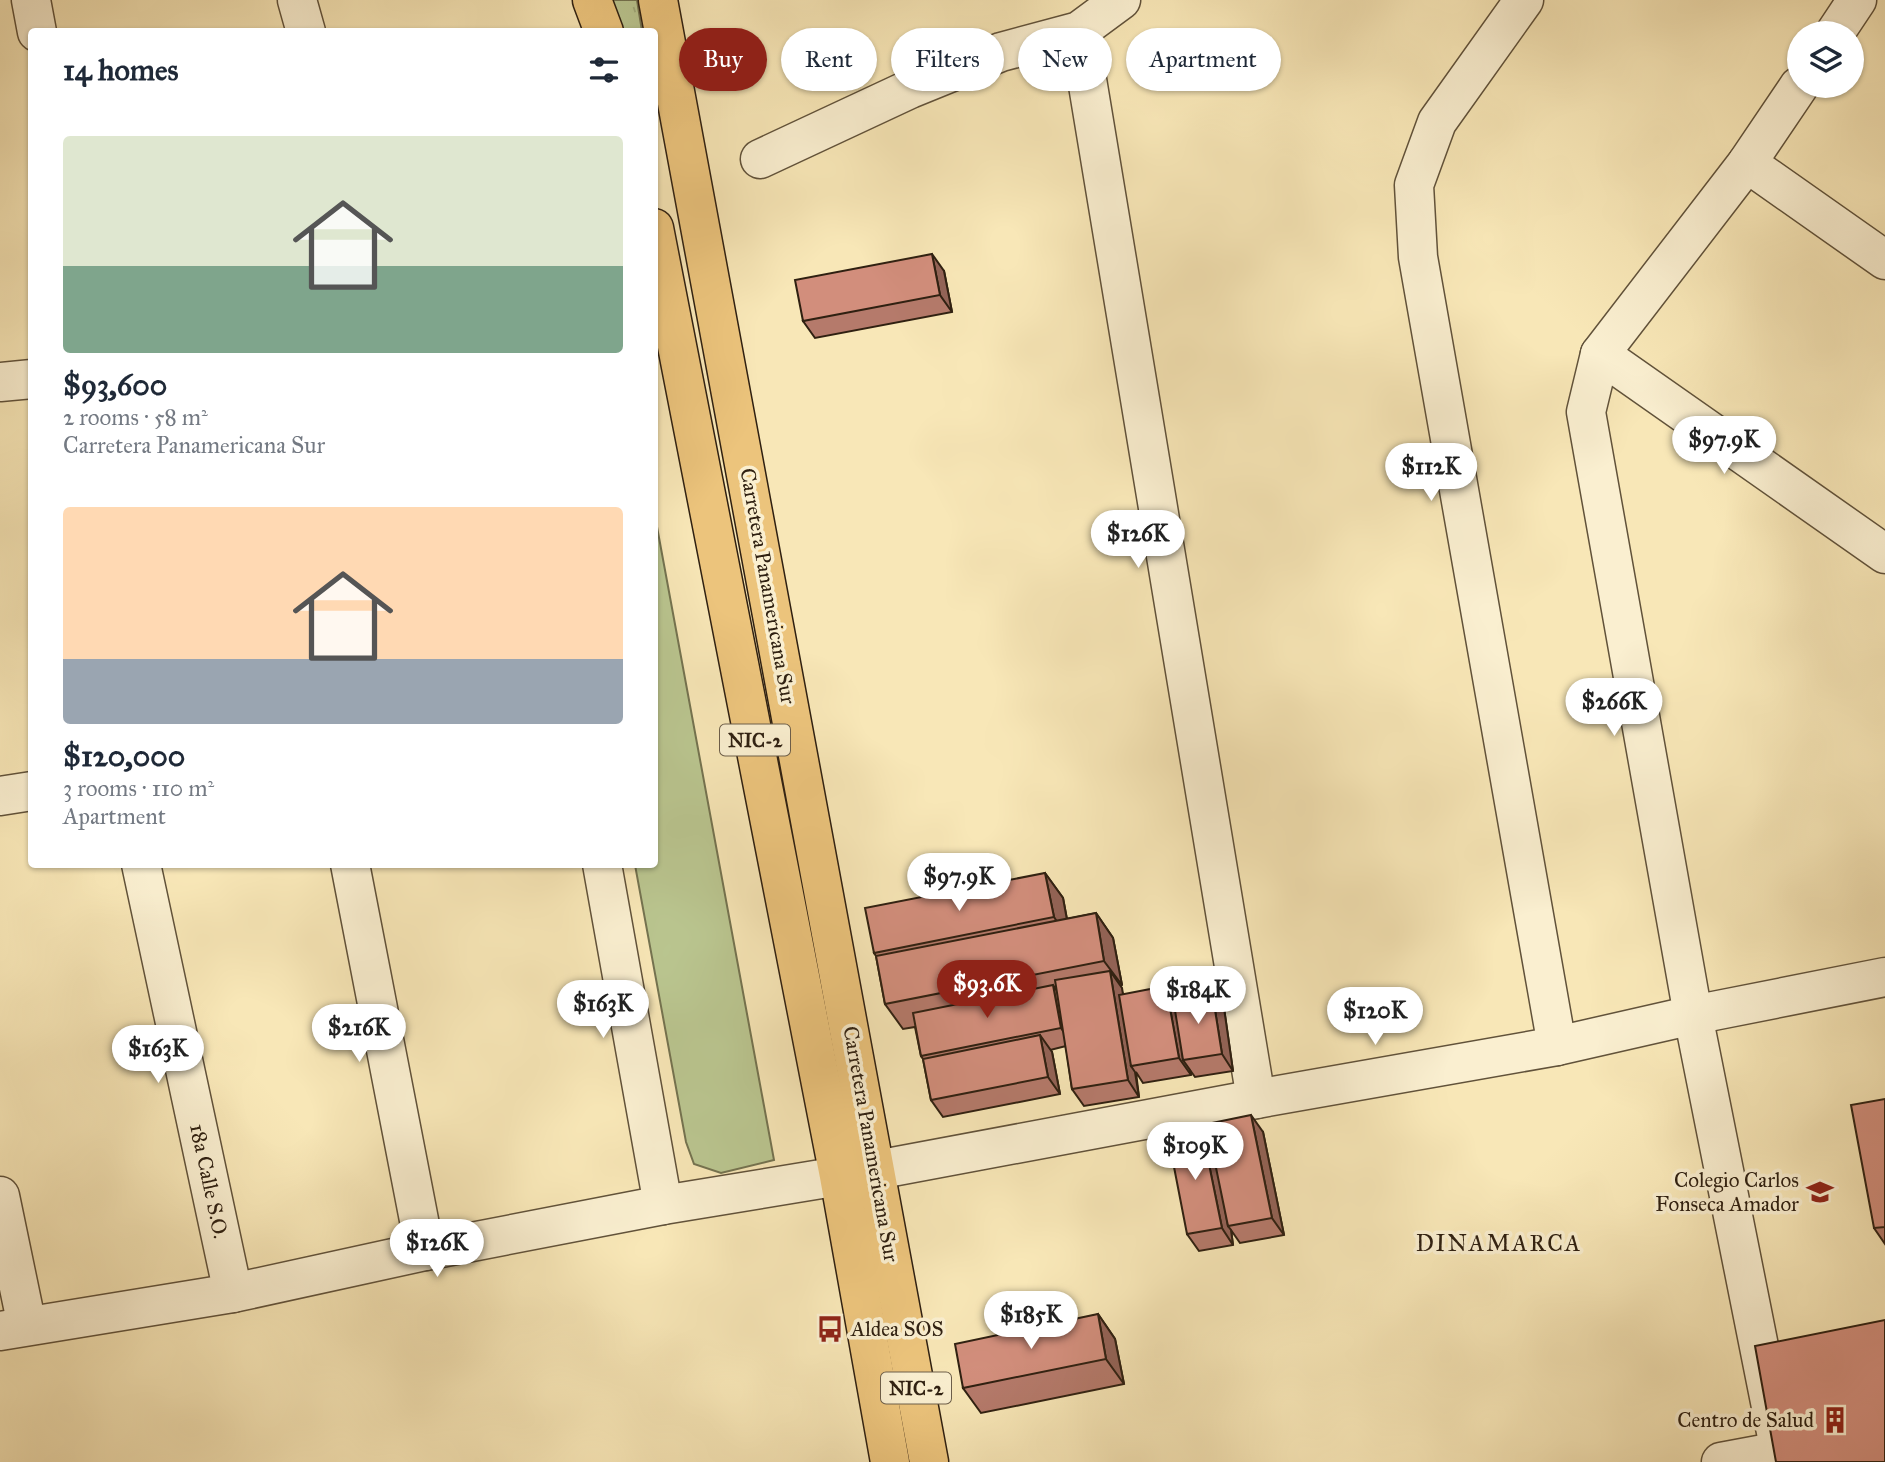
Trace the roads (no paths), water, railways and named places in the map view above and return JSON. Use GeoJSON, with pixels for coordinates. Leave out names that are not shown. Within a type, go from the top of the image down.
{"type":"FeatureCollection","features":[{"type":"Feature","properties":{"kind":"highway"},"geometry":{"type":"LineString","coordinates":[[592,0],[602,28]]}},
{"type":"Feature","properties":{"kind":"highway","name":"Carretera Panamericana Sur"},"geometry":{"type":"LineString","coordinates":[[658,0],[929,1462]]}},
{"type":"Feature","properties":{"kind":"highway","name":"Carretera Panamericana Sur"},"geometry":{"type":"LineString","coordinates":[[658,262],[663,305],[839,1176],[890,1462]]}},
{"type":"Feature","properties":{"kind":"street"},"geometry":{"type":"LineString","coordinates":[[31,0],[36,28]]}},
{"type":"Feature","properties":{"kind":"street"},"geometry":{"type":"LineString","coordinates":[[297,0],[305,28]]}},
{"type":"Feature","properties":{"kind":"street"},"geometry":{"type":"LineString","coordinates":[[1083,28],[1121,0]]}},
{"type":"Feature","properties":{"kind":"street"},"geometry":{"type":"LineString","coordinates":[[1524,0],[1437,122],[1415,185],[1418,257],[1557,1046]]}},
{"type":"Feature","properties":{"kind":"street"},"geometry":{"type":"LineString","coordinates":[[1843,21],[1857,0]]}},
{"type":"Feature","properties":{"kind":"street"},"geometry":{"type":"LineString","coordinates":[[760,159],[911,89],[1018,47]]}},
{"type":"Feature","properties":{"kind":"street"},"geometry":{"type":"LineString","coordinates":[[1089,91],[1256,1099]]}},
{"type":"Feature","properties":{"kind":"street"},"geometry":{"type":"LineString","coordinates":[[1721,1462],[1781,1457],[1693,1015],[1586,412],[1600,354],[1747,163],[1791,98]]}},
{"type":"Feature","properties":{"kind":"street"},"geometry":{"type":"LineString","coordinates":[[1747,163],[1885,260]]}},
{"type":"Feature","properties":{"kind":"street"},"geometry":{"type":"LineString","coordinates":[[663,305],[715,298]]}},
{"type":"Feature","properties":{"kind":"street"},"geometry":{"type":"LineString","coordinates":[[1600,354],[1885,554]]}},
{"type":"Feature","properties":{"kind":"street"},"geometry":{"type":"LineString","coordinates":[[0,382],[28,379]]}},
{"type":"Feature","properties":{"kind":"street"},"geometry":{"type":"LineString","coordinates":[[0,796],[28,792]]}},
{"type":"Feature","properties":{"kind":"street","name":"18a Calle S.O."},"geometry":{"type":"LineString","coordinates":[[142,868],[233,1293]]}},
{"type":"Feature","properties":{"kind":"street"},"geometry":{"type":"LineString","coordinates":[[351,868],[425,1251]]}},
{"type":"Feature","properties":{"kind":"street"},"geometry":{"type":"LineString","coordinates":[[603,868],[663,1205]]}},
{"type":"Feature","properties":{"kind":"street"},"geometry":{"type":"LineString","coordinates":[[0,1196],[13,1329],[233,1293],[425,1251],[663,1205],[876,1170],[1557,1046],[1693,1015],[1885,977]]}},
{"type":"Feature","properties":{"kind":"place","name":"Colegio Carlos Fonseca Amador"},"geometry":{"type":"Point","coordinates":[1820,1192]}},
{"type":"Feature","properties":{"kind":"place","name":"Aldea SOS"},"geometry":{"type":"Point","coordinates":[830,1329]}},
{"type":"Feature","properties":{"kind":"place","name":"Centro de Salud"},"geometry":{"type":"Point","coordinates":[1835,1420]}},
{"type":"Feature","properties":{"kind":"district","name":"DINAMARCA"},"geometry":{"type":"Point","coordinates":[1499,1243]}}]}
